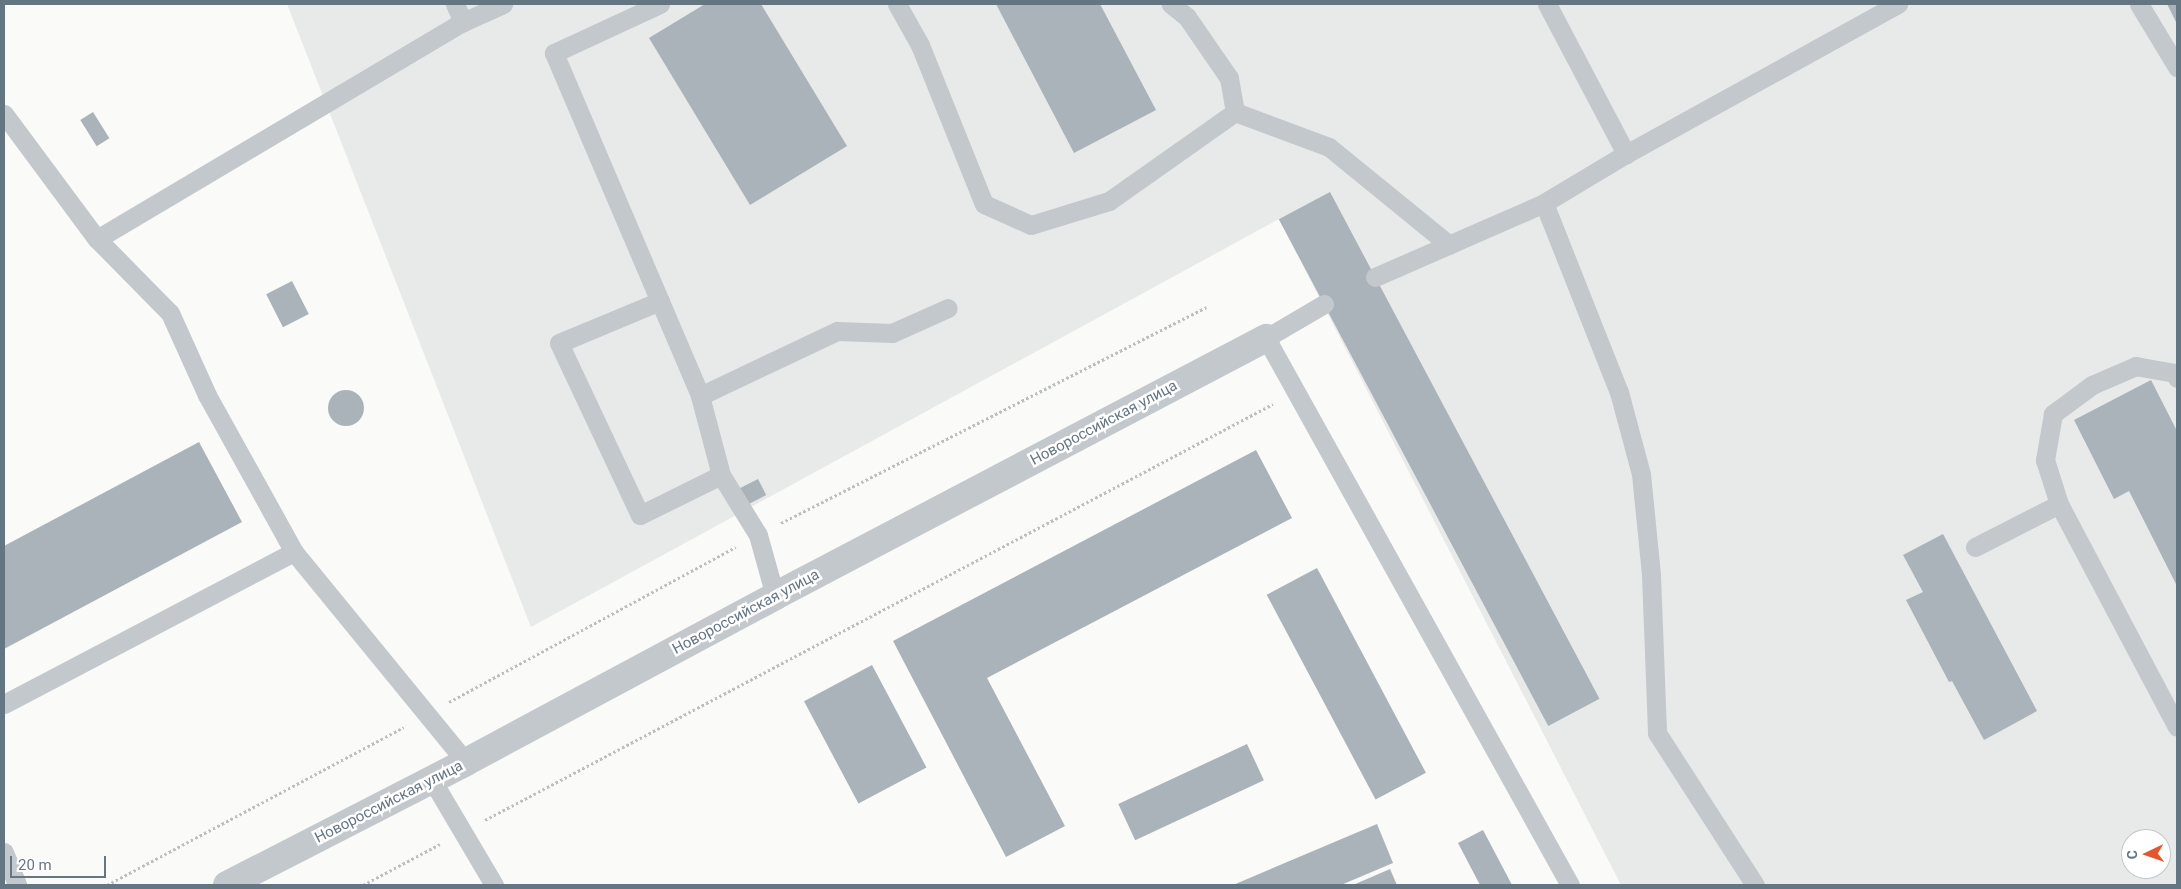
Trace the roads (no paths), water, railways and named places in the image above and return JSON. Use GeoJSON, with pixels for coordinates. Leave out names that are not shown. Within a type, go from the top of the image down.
{"type":"FeatureCollection","features":[{"type":"Feature","properties":{"kind":"street","name":"Новороссийская улица"},"geometry":{"type":"LineString","coordinates":[[227,885],[432,780],[775,596],[1266,338]]}},
{"type":"Feature","properties":{"kind":"lane"},"geometry":{"type":"LineString","coordinates":[[455,4],[464,22]]}},
{"type":"Feature","properties":{"kind":"lane"},"geometry":{"type":"LineString","coordinates":[[96,239],[464,22],[503,4]]}},
{"type":"Feature","properties":{"kind":"lane"},"geometry":{"type":"LineString","coordinates":[[660,4],[554,53],[700,396],[721,475],[758,535],[775,596]]}},
{"type":"Feature","properties":{"kind":"lane"},"geometry":{"type":"LineString","coordinates":[[897,4],[920,45],[984,204],[1031,225],[1109,201],[1236,112]]}},
{"type":"Feature","properties":{"kind":"lane"},"geometry":{"type":"LineString","coordinates":[[1171,4],[1187,17],[1229,78],[1236,112]]}},
{"type":"Feature","properties":{"kind":"lane"},"geometry":{"type":"LineString","coordinates":[[1547,4],[1626,154]]}},
{"type":"Feature","properties":{"kind":"lane"},"geometry":{"type":"LineString","coordinates":[[1375,277],[1544,203],[1626,154],[1898,4]]}},
{"type":"Feature","properties":{"kind":"lane"},"geometry":{"type":"LineString","coordinates":[[2139,4],[2177,67]]}},
{"type":"Feature","properties":{"kind":"lane"},"geometry":{"type":"LineString","coordinates":[[1236,112],[1330,147],[1449,246]]}},
{"type":"Feature","properties":{"kind":"lane"},"geometry":{"type":"LineString","coordinates":[[4,114],[96,239],[170,313],[206,395],[294,552],[466,762]]}},
{"type":"Feature","properties":{"kind":"lane"},"geometry":{"type":"LineString","coordinates":[[1544,203],[1619,392],[1641,474],[1651,575],[1657,733],[1755,885]]}},
{"type":"Feature","properties":{"kind":"lane"},"geometry":{"type":"LineString","coordinates":[[660,301],[559,343],[640,515],[721,475]]}},
{"type":"Feature","properties":{"kind":"lane"},"geometry":{"type":"LineString","coordinates":[[1324,304],[1266,338],[1570,885]]}},
{"type":"Feature","properties":{"kind":"lane"},"geometry":{"type":"LineString","coordinates":[[700,396],[836,331],[892,333],[948,308]]}},
{"type":"Feature","properties":{"kind":"lane"},"geometry":{"type":"LineString","coordinates":[[2177,378],[2175,373],[2136,366],[2092,385],[2054,414],[2045,460],[2059,504],[2177,727]]}},
{"type":"Feature","properties":{"kind":"lane"},"geometry":{"type":"LineString","coordinates":[[1975,547],[2059,504]]}},
{"type":"Feature","properties":{"kind":"lane"},"geometry":{"type":"LineString","coordinates":[[4,704],[294,552]]}},
{"type":"Feature","properties":{"kind":"lane"},"geometry":{"type":"LineString","coordinates":[[432,780],[464,831],[494,885]]}},
{"type":"Feature","properties":{"kind":"lane"},"geometry":{"type":"LineString","coordinates":[[4,852],[17,885]]}}]}
